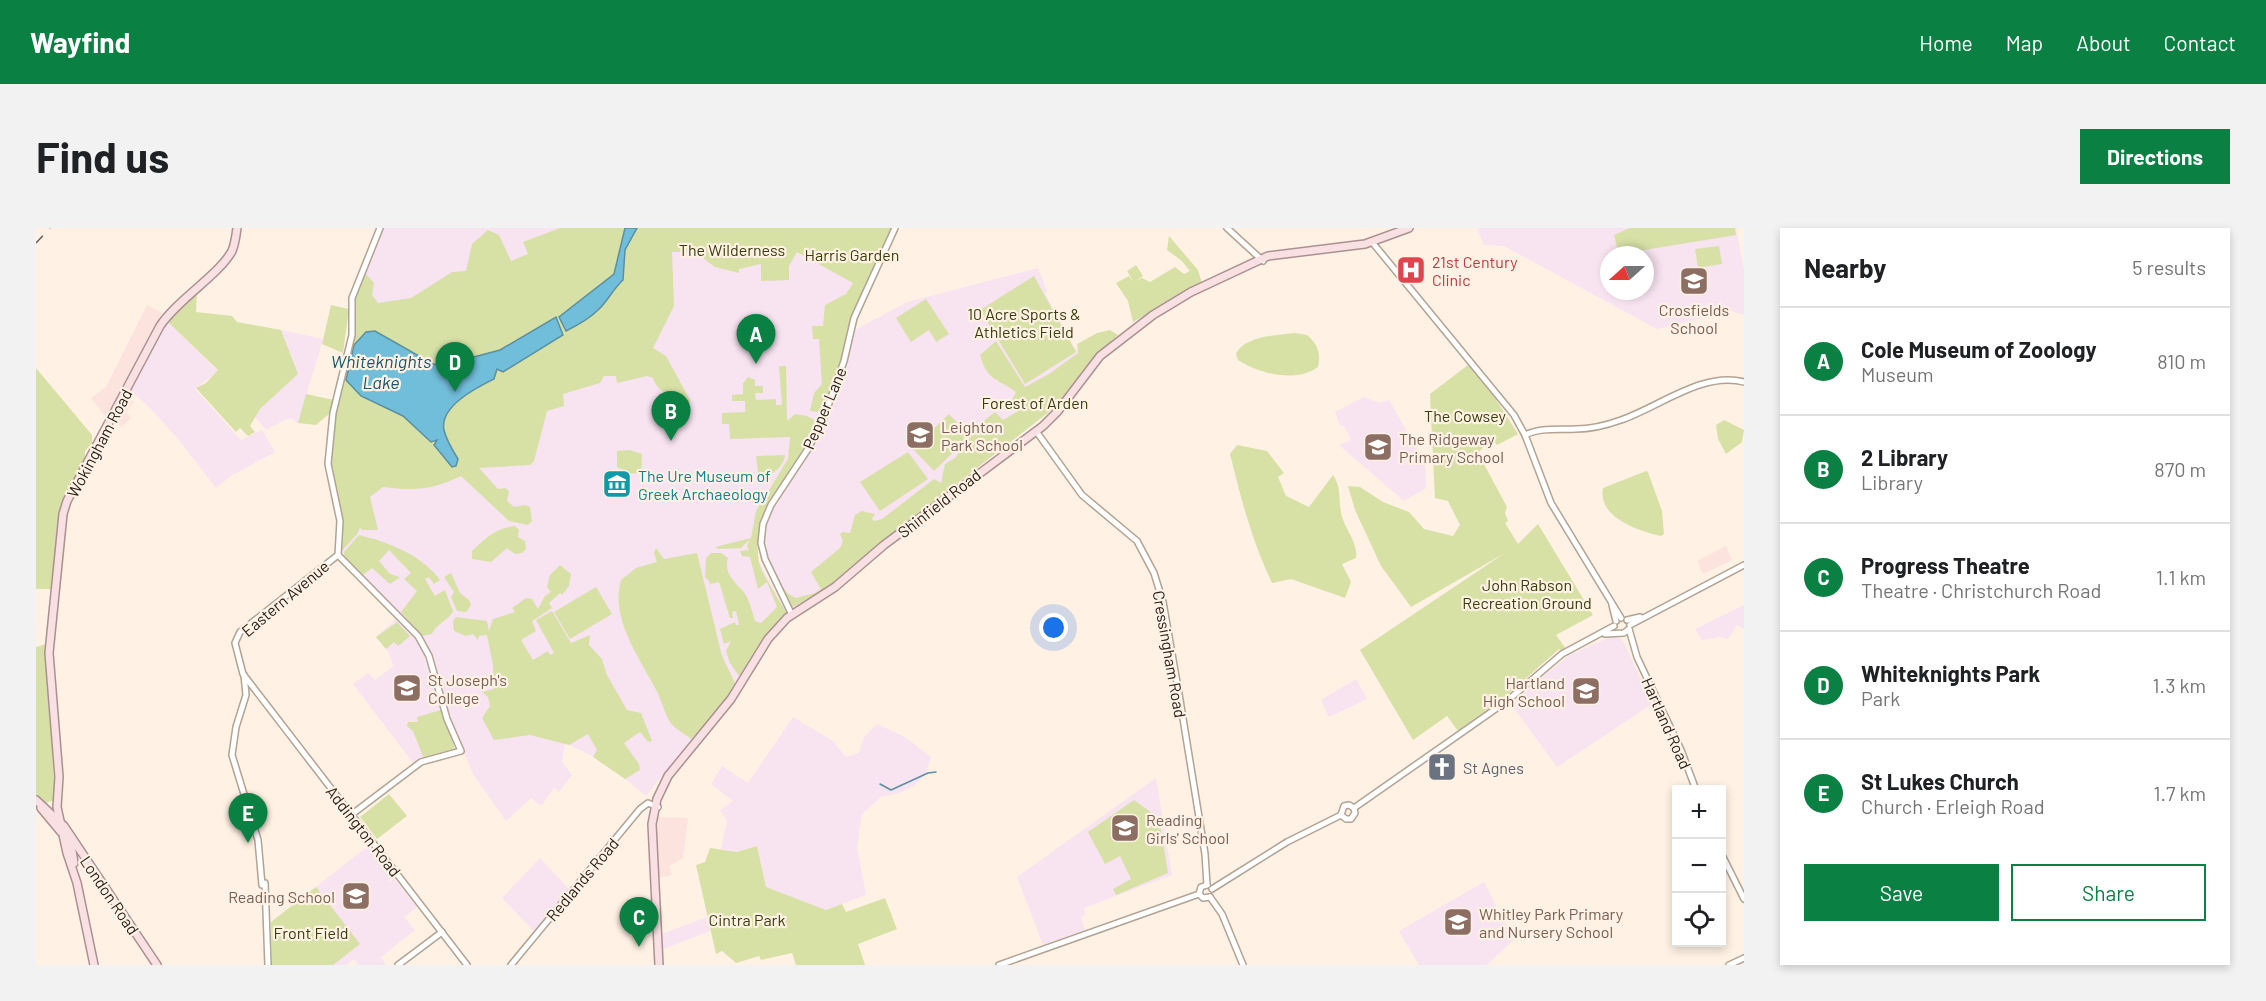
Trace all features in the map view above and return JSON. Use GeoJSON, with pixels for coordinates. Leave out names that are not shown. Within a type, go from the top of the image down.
{"type":"FeatureCollection","features":[{"type":"Feature","properties":{"kind":"main road","name":"Wokingham Road"},"geometry":{"type":"LineString","coordinates":[[66,834],[58,802],[56,737],[49,653],[65,506],[160,326],[171,310],[225,261],[233,248],[237,228]]}},
{"type":"Feature","properties":{"kind":"main road","name":"Shinfield Road"},"geometry":{"type":"LineString","coordinates":[[659,965],[653,841],[657,806],[673,772],[731,699],[768,639],[792,615],[835,586],[884,545],[1036,431],[1058,411],[1100,356],[1126,334],[1191,292],[1262,260],[1285,253],[1337,249],[1372,242],[1409,228]]}},
{"type":"Feature","properties":{"kind":"main road","name":"London Road"},"geometry":{"type":"LineString","coordinates":[[37,800],[60,816],[66,834]]}},
{"type":"Feature","properties":{"kind":"main road","name":"London Road"},"geometry":{"type":"LineString","coordinates":[[37,800],[81,854],[157,965]]}},
{"type":"Feature","properties":{"kind":"main road"},"geometry":{"type":"LineString","coordinates":[[45,807],[58,802]]}},
{"type":"Feature","properties":{"kind":"main road"},"geometry":{"type":"LineString","coordinates":[[66,834],[94,965]]}},
{"type":"Feature","properties":{"kind":"main road"},"geometry":{"type":"LineString","coordinates":[[71,855],[81,854]]}},
{"type":"Feature","properties":{"kind":"street"},"geometry":{"type":"LineString","coordinates":[[351,815],[421,762],[461,751],[442,702],[429,656],[418,636],[338,555],[340,520],[328,464],[333,413],[352,335],[352,298],[380,228]]}},
{"type":"Feature","properties":{"kind":"street","name":"Pepper Lane"},"geometry":{"type":"LineString","coordinates":[[792,615],[765,560],[760,543],[763,524],[771,505],[800,462],[824,417],[844,361],[854,318],[895,228]]}},
{"type":"Feature","properties":{"kind":"street"},"geometry":{"type":"LineString","coordinates":[[1227,228],[1262,260]]}},
{"type":"Feature","properties":{"kind":"street","name":"Hartland Road"},"geometry":{"type":"LineString","coordinates":[[1372,242],[1376,250],[1505,403],[1525,435],[1551,503],[1612,603],[1681,750],[1694,785]]}},
{"type":"Feature","properties":{"kind":"street"},"geometry":{"type":"LineString","coordinates":[[1525,435],[1540,430],[1602,426],[1624,419],[1702,385],[1730,379],[1744,382]]}},
{"type":"Feature","properties":{"kind":"street","name":"Cressingham Road"},"geometry":{"type":"LineString","coordinates":[[1036,431],[1082,495],[1137,541],[1154,573],[1163,602],[1205,854],[1210,897]]}},
{"type":"Feature","properties":{"kind":"street","name":"Eastern Avenue"},"geometry":{"type":"LineString","coordinates":[[248,685],[235,643],[240,632],[338,555]]}},
{"type":"Feature","properties":{"kind":"street"},"geometry":{"type":"LineString","coordinates":[[1354,808],[1507,701],[1562,654],[1744,565]]}},
{"type":"Feature","properties":{"kind":"street"},"geometry":{"type":"LineString","coordinates":[[248,685],[236,727],[232,755],[258,840],[268,965]]}},
{"type":"Feature","properties":{"kind":"street","name":"Addington Road"},"geometry":{"type":"LineString","coordinates":[[248,685],[261,697],[467,965]]}},
{"type":"Feature","properties":{"kind":"street"},"geometry":{"type":"LineString","coordinates":[[246,695],[261,697]]}},
{"type":"Feature","properties":{"kind":"street","name":"Redlands Road"},"geometry":{"type":"LineString","coordinates":[[511,965],[640,809],[646,804],[657,806]]}},
{"type":"Feature","properties":{"kind":"street"},"geometry":{"type":"LineString","coordinates":[[1199,894],[1201,887],[1209,887],[1287,842],[1341,815],[1344,806],[1349,805],[1354,808]]}},
{"type":"Feature","properties":{"kind":"street"},"geometry":{"type":"LineString","coordinates":[[1341,815],[1351,819],[1355,813],[1354,808]]}},
{"type":"Feature","properties":{"kind":"street"},"geometry":{"type":"LineString","coordinates":[[1726,863],[1744,899]]}},
{"type":"Feature","properties":{"kind":"street"},"geometry":{"type":"LineString","coordinates":[[1199,894],[1203,898],[1210,897],[1222,914],[1243,965]]}},
{"type":"Feature","properties":{"kind":"street"},"geometry":{"type":"LineString","coordinates":[[999,965],[1199,894]]}},
{"type":"Feature","properties":{"kind":"street"},"geometry":{"type":"LineString","coordinates":[[399,965],[442,932]]}},
{"type":"Feature","properties":{"kind":"street"},"geometry":{"type":"LineString","coordinates":[[1729,965],[1744,958]]}},
{"type":"Feature","properties":{"kind":"shaded area"},"geometry":{"type":"Polygon","coordinates":[[[381,228],[892,228],[852,319],[836,381],[809,443],[761,520],[757,544],[758,560],[788,615],[761,643],[719,711],[691,739],[646,796],[603,761],[565,743],[562,762],[572,775],[559,792],[554,788],[541,806],[531,798],[506,821],[473,774],[449,718],[419,635],[340,553],[341,521],[334,431],[336,397],[351,344],[354,295],[373,255],[381,228]]]}},
{"type":"Feature","properties":{"kind":"shaded area","name":"Crosfields School"},"geometry":{"type":"Polygon","coordinates":[[[1477,228],[1736,228],[1744,270],[1744,315],[1732,311],[1657,329],[1604,300],[1654,300],[1654,246],[1600,246],[1600,298],[1504,246],[1484,245],[1477,228]]]}},
{"type":"Feature","properties":{"kind":"shaded area","name":"Leighton Park School"},"geometry":{"type":"Polygon","coordinates":[[[1038,268],[1047,291],[1045,294],[1074,347],[1088,364],[1054,408],[879,544],[834,585],[792,609],[769,565],[763,546],[766,522],[829,414],[841,381],[853,331],[907,302],[1038,268]]]}},
{"type":"Feature","properties":{"kind":"shaded area"},"geometry":{"type":"Polygon","coordinates":[[[147,305],[162,313],[124,392],[134,402],[126,412],[131,418],[122,427],[108,420],[91,398],[106,387],[147,305]]]}},
{"type":"Feature","properties":{"kind":"shaded area"},"geometry":{"type":"Polygon","coordinates":[[[168,322],[218,371],[195,389],[241,440],[262,430],[275,452],[231,476],[216,488],[178,439],[131,391],[168,322]]]}},
{"type":"Feature","properties":{"kind":"shaded area"},"geometry":{"type":"Polygon","coordinates":[[[281,330],[323,339],[298,423],[291,418],[266,430],[255,417],[260,409],[298,374],[281,330]]]}},
{"type":"Feature","properties":{"kind":"shaded area","name":"The Ridgeway Primary School"},"geometry":{"type":"Polygon","coordinates":[[[1364,397],[1380,403],[1389,400],[1425,464],[1426,488],[1404,501],[1339,445],[1351,440],[1344,426],[1340,425],[1335,412],[1364,397]]]}},
{"type":"Feature","properties":{"kind":"shaded area"},"geometry":{"type":"Polygon","coordinates":[[[1726,546],[1732,560],[1703,574],[1697,561],[1726,546]]]}},
{"type":"Feature","properties":{"kind":"shaded area"},"geometry":{"type":"Polygon","coordinates":[[[1744,605],[1744,629],[1737,625],[1728,639],[1720,637],[1702,640],[1695,629],[1744,605]]]}},
{"type":"Feature","properties":{"kind":"shaded area","name":"St Joseph's College"},"geometry":{"type":"Polygon","coordinates":[[[398,617],[415,636],[427,662],[455,749],[414,764],[353,684],[368,673],[375,680],[394,666],[387,650],[376,637],[398,617]]]}},
{"type":"Feature","properties":{"kind":"shaded area","name":"Hartland High School"},"geometry":{"type":"Polygon","coordinates":[[[1612,636],[1622,639],[1652,704],[1557,767],[1511,704],[1568,656],[1612,636]]]}},
{"type":"Feature","properties":{"kind":"shaded area"},"geometry":{"type":"Polygon","coordinates":[[[1356,679],[1367,699],[1329,717],[1321,700],[1356,679]]]}},
{"type":"Feature","properties":{"kind":"shaded area"},"geometry":{"type":"Polygon","coordinates":[[[793,717],[833,741],[846,757],[859,753],[864,737],[877,724],[905,737],[931,757],[925,775],[914,786],[899,793],[881,797],[862,814],[857,847],[866,895],[826,910],[766,887],[757,846],[737,852],[721,849],[727,821],[720,810],[733,801],[711,784],[722,766],[748,783],[793,717]]]}},
{"type":"Feature","properties":{"kind":"shaded area","name":"Reading Girls' School"},"geometry":{"type":"Polygon","coordinates":[[[1156,778],[1172,875],[1084,908],[1085,914],[1081,917],[1085,930],[1043,945],[1017,877],[1156,778]]]}},
{"type":"Feature","properties":{"kind":"shaded area"},"geometry":{"type":"Polygon","coordinates":[[[658,817],[688,818],[683,858],[669,866],[672,875],[655,879],[658,817]]]}},
{"type":"Feature","properties":{"kind":"shaded area","name":"Reading School"},"geometry":{"type":"Polygon","coordinates":[[[368,846],[393,876],[387,884],[394,879],[417,907],[404,917],[415,930],[381,957],[386,965],[358,965],[354,959],[346,965],[272,965],[271,922],[368,846]]]}},
{"type":"Feature","properties":{"kind":"shaded area"},"geometry":{"type":"Polygon","coordinates":[[[540,858],[569,889],[534,931],[502,898],[540,858]]]}},
{"type":"Feature","properties":{"kind":"shaded area","name":"Whitley Park Primary and Nursery School"},"geometry":{"type":"Polygon","coordinates":[[[1484,882],[1513,940],[1487,965],[1419,965],[1399,931],[1484,882]]]}},
{"type":"Feature","properties":{"kind":"shaded area"},"geometry":{"type":"Polygon","coordinates":[[[707,917],[710,931],[661,950],[659,935],[707,917]]]}},
{"type":"Feature","properties":{"kind":"green space"},"geometry":{"type":"Polygon","coordinates":[[[560,228],[892,228],[852,319],[836,381],[822,412],[810,411],[814,393],[822,384],[819,339],[813,339],[812,326],[823,326],[825,305],[846,294],[853,283],[797,252],[789,266],[789,280],[761,281],[761,264],[739,269],[739,273],[715,267],[695,252],[672,252],[674,306],[653,348],[666,356],[690,403],[663,392],[653,378],[647,376],[617,383],[616,376],[604,376],[600,383],[563,394],[564,406],[547,411],[534,461],[530,465],[479,468],[498,489],[505,488],[509,491],[507,501],[514,507],[525,505],[530,507],[532,521],[528,525],[509,521],[461,476],[423,488],[383,487],[370,497],[378,530],[362,530],[360,527],[358,533],[340,553],[341,521],[332,482],[330,457],[336,397],[351,344],[354,295],[366,274],[374,283],[372,295],[378,303],[411,298],[452,272],[466,271],[472,244],[488,230],[499,235],[511,261],[528,254],[523,242],[560,228]]]}},
{"type":"Feature","properties":{"kind":"green space"},"geometry":{"type":"Polygon","coordinates":[[[1630,228],[1735,228],[1736,235],[1654,248],[1654,246],[1617,246],[1614,235],[1630,228]]]}},
{"type":"Feature","properties":{"kind":"green space"},"geometry":{"type":"Polygon","coordinates":[[[1169,236],[1198,270],[1202,283],[1133,322],[1128,301],[1116,283],[1129,276],[1134,282],[1127,271],[1136,265],[1143,276],[1136,281],[1142,278],[1150,282],[1175,267],[1184,274],[1190,271],[1182,261],[1167,250],[1169,236]]]}},
{"type":"Feature","properties":{"kind":"green space"},"geometry":{"type":"Polygon","coordinates":[[[1719,246],[1722,264],[1698,268],[1695,249],[1719,246]]]}},
{"type":"Feature","properties":{"kind":"green space","name":"10 Acre Sports & Athletics Field"},"geometry":{"type":"Polygon","coordinates":[[[1034,276],[1076,352],[1025,384],[980,310],[1034,276]]]}},
{"type":"Feature","properties":{"kind":"green space"},"geometry":{"type":"Polygon","coordinates":[[[197,292],[196,312],[232,316],[237,322],[281,330],[298,374],[260,409],[250,426],[255,432],[248,436],[240,428],[236,432],[196,388],[206,383],[218,370],[168,322],[197,292]]]}},
{"type":"Feature","properties":{"kind":"green space"},"geometry":{"type":"Polygon","coordinates":[[[926,299],[949,334],[936,342],[929,330],[911,342],[896,318],[926,299]]]}},
{"type":"Feature","properties":{"kind":"green space"},"geometry":{"type":"Polygon","coordinates":[[[331,305],[349,309],[343,353],[322,344],[331,305]]]}},
{"type":"Feature","properties":{"kind":"green space","name":"Forest of Arden"},"geometry":{"type":"Polygon","coordinates":[[[1110,330],[1118,335],[1088,364],[1054,408],[879,544],[834,585],[793,607],[775,576],[787,593],[796,598],[821,589],[811,572],[840,548],[843,541],[840,534],[850,533],[855,515],[862,511],[875,514],[872,519],[874,521],[882,519],[934,479],[941,483],[945,464],[955,458],[980,424],[995,412],[1003,420],[1020,410],[1011,402],[1016,392],[989,374],[980,355],[996,341],[1025,387],[1049,374],[1078,353],[1077,344],[1097,333],[1110,330]]]}},
{"type":"Feature","properties":{"kind":"green space"},"geometry":{"type":"Polygon","coordinates":[[[1295,333],[1307,335],[1318,349],[1318,367],[1309,372],[1300,375],[1278,375],[1256,369],[1238,360],[1236,354],[1246,343],[1271,336],[1295,333]]]}},
{"type":"Feature","properties":{"kind":"green space"},"geometry":{"type":"Polygon","coordinates":[[[1468,365],[1486,384],[1518,434],[1497,445],[1492,438],[1478,453],[1507,507],[1505,513],[1508,521],[1505,523],[1518,544],[1538,524],[1593,615],[1556,635],[1566,649],[1561,652],[1559,649],[1498,703],[1458,731],[1447,716],[1413,740],[1360,650],[1505,553],[1411,607],[1381,566],[1355,510],[1348,486],[1360,487],[1383,502],[1409,512],[1424,529],[1453,536],[1460,525],[1448,501],[1435,498],[1430,394],[1468,365]]]}},
{"type":"Feature","properties":{"kind":"green space"},"geometry":{"type":"Polygon","coordinates":[[[779,366],[786,366],[787,421],[795,414],[807,416],[818,422],[768,507],[761,525],[758,543],[761,567],[788,615],[774,629],[739,676],[730,663],[726,651],[731,641],[724,644],[720,629],[735,622],[739,625],[736,611],[732,612],[733,618],[730,618],[719,582],[710,584],[712,595],[709,581],[705,577],[706,558],[711,553],[721,553],[728,558],[728,573],[747,597],[755,621],[761,623],[777,607],[767,582],[758,589],[750,557],[742,556],[740,551],[749,550],[747,546],[750,539],[741,548],[718,549],[715,547],[751,538],[756,511],[788,459],[790,437],[730,439],[729,424],[722,424],[722,413],[745,412],[745,401],[732,401],[732,395],[743,394],[743,383],[748,377],[755,380],[755,386],[763,386],[763,393],[755,393],[756,400],[776,399],[776,405],[782,405],[779,366]]]}},
{"type":"Feature","properties":{"kind":"green space"},"geometry":{"type":"Polygon","coordinates":[[[36,368],[92,435],[92,443],[85,451],[85,464],[60,517],[52,589],[36,589],[36,368]]]}},
{"type":"Feature","properties":{"kind":"green space"},"geometry":{"type":"Polygon","coordinates":[[[306,394],[334,400],[330,413],[316,425],[298,423],[306,394]]]}},
{"type":"Feature","properties":{"kind":"green space"},"geometry":{"type":"Polygon","coordinates":[[[949,414],[970,436],[934,471],[913,449],[924,437],[912,448],[905,441],[919,428],[926,436],[949,414]]]}},
{"type":"Feature","properties":{"kind":"green space"},"geometry":{"type":"Polygon","coordinates":[[[1724,420],[1744,430],[1742,442],[1726,454],[1718,439],[1716,425],[1724,420]]]}},
{"type":"Feature","properties":{"kind":"green space"},"geometry":{"type":"Polygon","coordinates":[[[1237,445],[1267,451],[1284,473],[1278,477],[1286,496],[1309,507],[1333,475],[1339,490],[1342,517],[1354,542],[1356,552],[1356,558],[1342,564],[1351,582],[1345,598],[1291,579],[1272,583],[1253,535],[1234,471],[1230,454],[1237,445]]]}},
{"type":"Feature","properties":{"kind":"green space"},"geometry":{"type":"Polygon","coordinates":[[[629,450],[642,454],[641,473],[624,474],[623,470],[617,467],[617,451],[629,450]]]}},
{"type":"Feature","properties":{"kind":"green space"},"geometry":{"type":"Polygon","coordinates":[[[908,452],[928,479],[880,511],[860,482],[908,452]]]}},
{"type":"Feature","properties":{"kind":"green space"},"geometry":{"type":"Polygon","coordinates":[[[785,455],[781,466],[772,473],[765,477],[758,472],[756,456],[785,455]]]}},
{"type":"Feature","properties":{"kind":"green space"},"geometry":{"type":"Polygon","coordinates":[[[1646,471],[1662,511],[1664,534],[1661,536],[1621,521],[1606,507],[1603,498],[1603,488],[1646,471]]]}},
{"type":"Feature","properties":{"kind":"green space"},"geometry":{"type":"Polygon","coordinates":[[[515,526],[519,530],[518,537],[525,541],[526,549],[522,553],[515,554],[507,548],[491,562],[472,559],[472,551],[486,538],[502,529],[515,526]]]}},
{"type":"Feature","properties":{"kind":"green space"},"geometry":{"type":"Polygon","coordinates":[[[359,535],[404,551],[424,563],[440,580],[434,584],[429,577],[425,579],[435,596],[445,590],[453,611],[432,634],[422,636],[401,612],[417,591],[404,579],[411,573],[389,550],[379,561],[390,574],[400,577],[390,584],[372,568],[363,575],[344,556],[344,552],[359,535]]]}},
{"type":"Feature","properties":{"kind":"green space"},"geometry":{"type":"Polygon","coordinates":[[[656,548],[664,559],[697,553],[722,656],[735,683],[719,711],[691,739],[670,722],[628,637],[619,609],[621,580],[636,568],[657,562],[654,553],[656,548]]]}},
{"type":"Feature","properties":{"kind":"green space"},"geometry":{"type":"Polygon","coordinates":[[[560,565],[571,574],[569,586],[562,595],[560,593],[549,603],[552,608],[532,621],[536,631],[521,640],[533,660],[548,651],[550,655],[554,653],[536,620],[552,611],[571,643],[590,635],[589,645],[602,659],[607,675],[627,710],[641,713],[652,741],[648,742],[640,732],[624,743],[639,764],[640,770],[625,779],[593,757],[597,750],[588,734],[569,745],[530,735],[494,740],[482,718],[490,706],[488,697],[482,692],[494,689],[493,665],[487,635],[479,636],[478,640],[473,634],[466,636],[454,631],[453,621],[456,617],[487,621],[489,631],[493,619],[515,612],[512,608],[526,598],[532,599],[538,609],[545,596],[551,592],[547,587],[550,575],[560,565]]]}},
{"type":"Feature","properties":{"kind":"green space"},"geometry":{"type":"Polygon","coordinates":[[[451,573],[460,593],[469,600],[471,605],[466,612],[457,611],[451,597],[454,592],[444,577],[451,573]]]}},
{"type":"Feature","properties":{"kind":"green space"},"geometry":{"type":"Polygon","coordinates":[[[596,587],[612,614],[570,639],[554,612],[596,587]]]}},
{"type":"Feature","properties":{"kind":"green space"},"geometry":{"type":"Polygon","coordinates":[[[397,622],[410,636],[398,646],[394,642],[386,649],[376,637],[397,622]]]}},
{"type":"Feature","properties":{"kind":"green space"},"geometry":{"type":"Polygon","coordinates":[[[46,644],[55,800],[46,803],[36,795],[36,647],[46,644]]]}},
{"type":"Feature","properties":{"kind":"green space"},"geometry":{"type":"Polygon","coordinates":[[[441,710],[455,749],[424,759],[413,731],[407,726],[408,722],[418,722],[417,717],[441,710]]]}},
{"type":"Feature","properties":{"kind":"green space"},"geometry":{"type":"Polygon","coordinates":[[[389,794],[407,816],[377,839],[360,817],[389,794]]]}},
{"type":"Feature","properties":{"kind":"green space"},"geometry":{"type":"Polygon","coordinates":[[[1134,800],[1159,818],[1168,873],[1116,895],[1113,889],[1131,879],[1120,856],[1105,864],[1088,832],[1134,800]]]}},
{"type":"Feature","properties":{"kind":"green space","name":"Cintra Park"},"geometry":{"type":"Polygon","coordinates":[[[757,846],[766,887],[826,910],[842,904],[846,912],[885,898],[897,929],[858,944],[865,965],[796,965],[792,953],[761,960],[759,956],[736,963],[722,951],[716,954],[696,865],[705,862],[710,848],[737,852],[757,846]]]}},
{"type":"Feature","properties":{"kind":"green space","name":"Front Field"},"geometry":{"type":"Polygon","coordinates":[[[316,887],[360,944],[333,965],[272,965],[271,922],[316,887]]]}},
{"type":"Feature","properties":{"kind":"water"},"geometry":{"type":"Polygon","coordinates":[[[625,228],[637,228],[625,250],[623,280],[595,313],[566,331],[559,317],[614,274],[625,228]]]}},
{"type":"Feature","properties":{"kind":"water","name":"Whiteknights Lake"},"geometry":{"type":"Polygon","coordinates":[[[556,317],[563,335],[503,372],[497,369],[494,379],[461,398],[447,413],[444,430],[458,459],[456,466],[452,467],[434,445],[437,440],[431,442],[403,416],[361,396],[346,380],[354,345],[366,332],[375,331],[433,364],[444,365],[500,350],[556,317]]]}},
{"type":"Feature","properties":{"kind":"waterway"},"geometry":{"type":"LineString","coordinates":[[880,784],[891,790],[928,773],[936,772]]}},
{"type":"Feature","properties":{"kind":"railway"},"geometry":{"type":"LineString","coordinates":[[36,243],[50,228]]}},
{"type":"Feature","properties":{"kind":"place","name":"21st Century Clinic"},"geometry":{"type":"Point","coordinates":[1411,270]}},
{"type":"Feature","properties":{"kind":"place","name":"Crosfields School"},"geometry":{"type":"Point","coordinates":[1694,281]}},
{"type":"Feature","properties":{"kind":"place","name":"Cole Museum of Zoology"},"geometry":{"type":"Point","coordinates":[756,364]}},
{"type":"Feature","properties":{"kind":"place","name":"Whiteknights Park"},"geometry":{"type":"Point","coordinates":[455,392]}},
{"type":"Feature","properties":{"kind":"place","name":"Leighton Park School"},"geometry":{"type":"Point","coordinates":[920,435]}},
{"type":"Feature","properties":{"kind":"place","name":"2 Library"},"geometry":{"type":"Point","coordinates":[671,441]}},
{"type":"Feature","properties":{"kind":"place","name":"The Ridgeway Primary School"},"geometry":{"type":"Point","coordinates":[1378,447]}},
{"type":"Feature","properties":{"kind":"place","name":"The Ure Museum of Greek Archaeology"},"geometry":{"type":"Point","coordinates":[617,484]}},
{"type":"Feature","properties":{"kind":"place","name":"St Joseph's College"},"geometry":{"type":"Point","coordinates":[407,688]}},
{"type":"Feature","properties":{"kind":"place","name":"Hartland High School"},"geometry":{"type":"Point","coordinates":[1586,691]}},
{"type":"Feature","properties":{"kind":"place","name":"St Agnes"},"geometry":{"type":"Point","coordinates":[1442,767]}},
{"type":"Feature","properties":{"kind":"place","name":"Reading Girls' School"},"geometry":{"type":"Point","coordinates":[1125,828]}},
{"type":"Feature","properties":{"kind":"place","name":"St Lukes Church"},"geometry":{"type":"Point","coordinates":[248,843]}},
{"type":"Feature","properties":{"kind":"place","name":"Reading School"},"geometry":{"type":"Point","coordinates":[356,896]}},
{"type":"Feature","properties":{"kind":"place","name":"Whitley Park Primary and Nursery School"},"geometry":{"type":"Point","coordinates":[1458,922]}},
{"type":"Feature","properties":{"kind":"place","name":"Progress Theatre"},"geometry":{"type":"Point","coordinates":[639,947]}},
{"type":"Feature","properties":{"kind":"park label","name":"The Wilderness"},"geometry":{"type":"Point","coordinates":[732,249]}},
{"type":"Feature","properties":{"kind":"park label","name":"Harris Garden"},"geometry":{"type":"Point","coordinates":[852,254]}},
{"type":"Feature","properties":{"kind":"park label","name":"The Cowsey"},"geometry":{"type":"Point","coordinates":[1465,415]}},
{"type":"Feature","properties":{"kind":"park label","name":"John Rabson Recreation Ground"},"geometry":{"type":"Point","coordinates":[1527,593]}}]}
